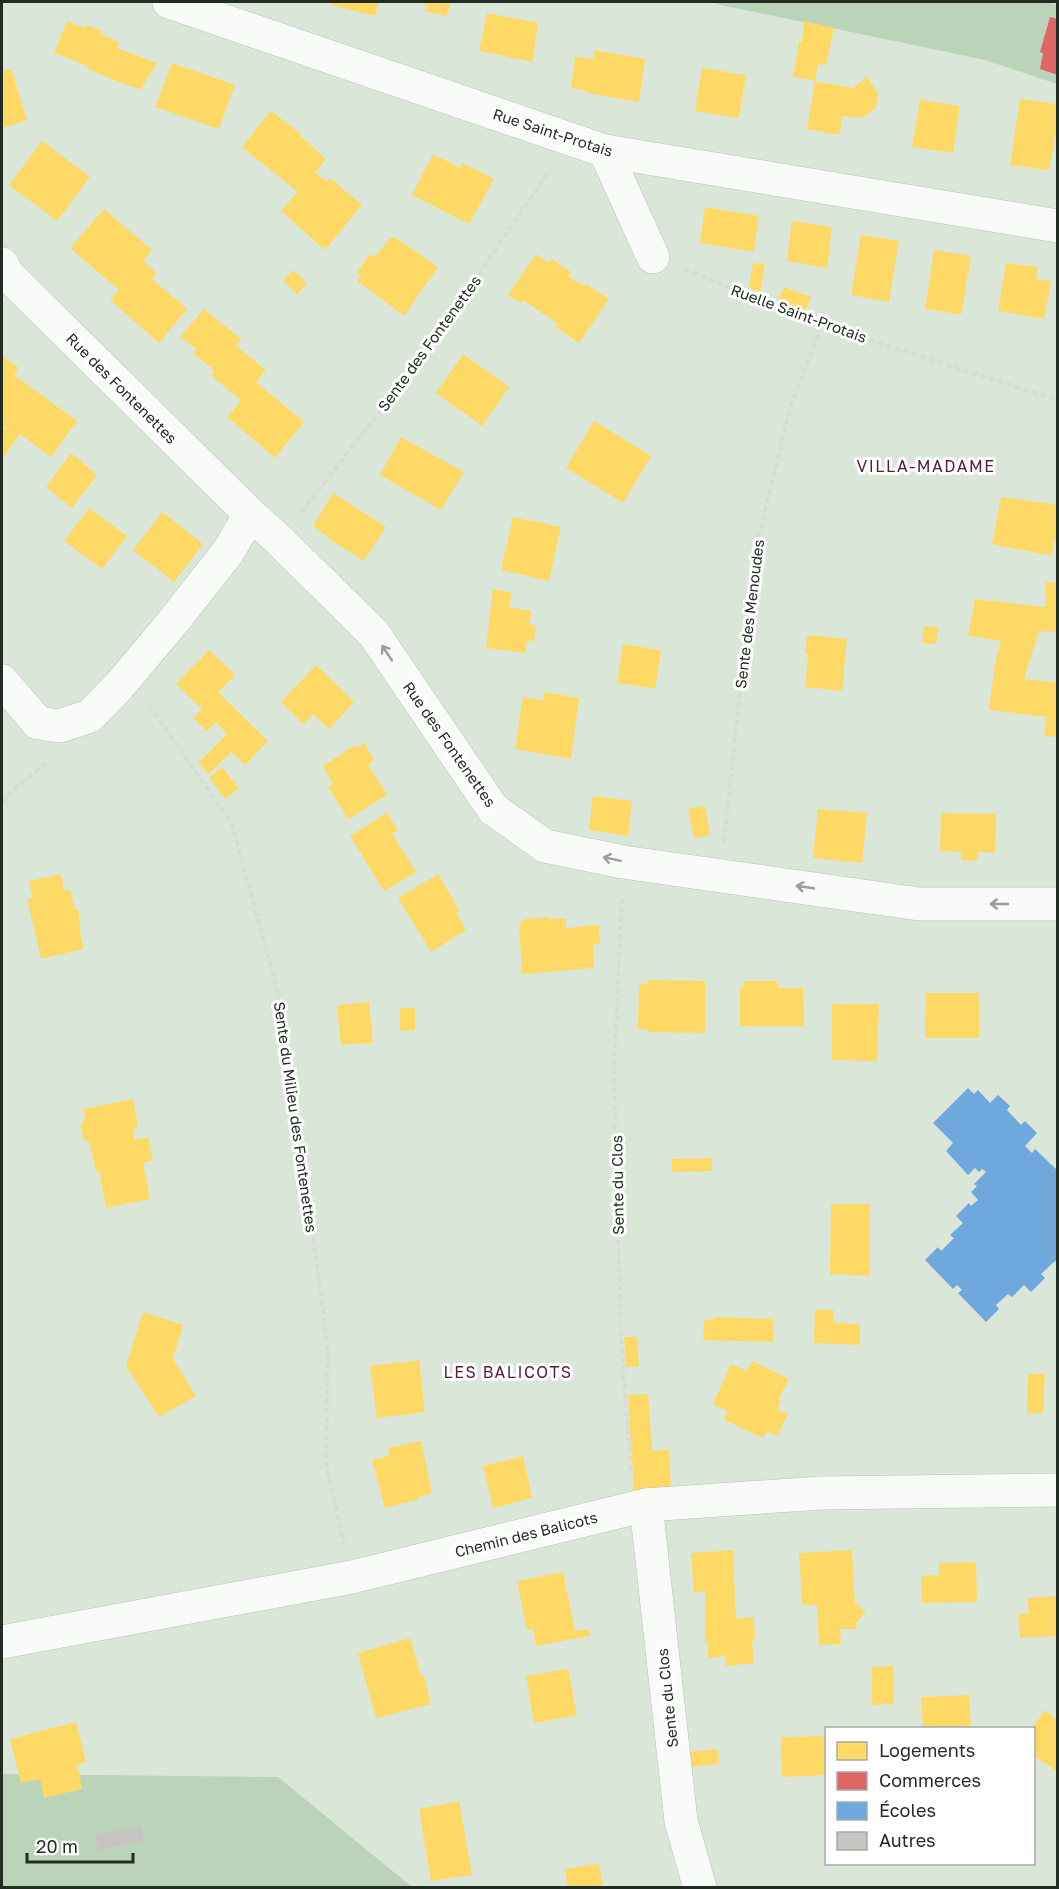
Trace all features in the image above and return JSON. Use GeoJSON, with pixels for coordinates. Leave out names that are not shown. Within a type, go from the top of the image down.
{"type":"FeatureCollection","features":[{"type":"Feature","properties":{"kind":"street","name":"Rue Saint-Protais"},"geometry":{"type":"LineString","coordinates":[[169,2],[605,151],[1058,226]]}},
{"type":"Feature","properties":{"kind":"street"},"geometry":{"type":"LineString","coordinates":[[605,151],[653,257]]}},
{"type":"Feature","properties":{"kind":"street","name":"Rue des Fontenettes"},"geometry":{"type":"LineString","coordinates":[[2,264],[9,276],[374,634],[494,809],[545,846],[623,862],[919,904],[1058,904]]}},
{"type":"Feature","properties":{"kind":"street"},"geometry":{"type":"LineString","coordinates":[[2,681],[38,723],[60,726],[90,716],[119,686],[179,615],[228,552],[250,514]]}},
{"type":"Feature","properties":{"kind":"street","name":"Chemin des Balicots"},"geometry":{"type":"LineString","coordinates":[[2,1642],[352,1577],[639,1507],[821,1493],[1058,1490]]}},
{"type":"Feature","properties":{"kind":"street","name":"Sente du Clos"},"geometry":{"type":"LineString","coordinates":[[639,1507],[681,1821],[700,1887]]}},
{"type":"Feature","properties":{"kind":"path","name":"Sente des Fontenettes"},"geometry":{"type":"LineString","coordinates":[[279,540],[421,358],[571,140]]}},
{"type":"Feature","properties":{"kind":"path","name":"Ruelle Saint-Protais"},"geometry":{"type":"LineString","coordinates":[[653,257],[822,324],[1058,400]]}},
{"type":"Feature","properties":{"kind":"path","name":"Sente des Menoudes"},"geometry":{"type":"LineString","coordinates":[[720,875],[754,556],[790,408],[822,324]]}},
{"type":"Feature","properties":{"kind":"path","name":"Sente du Milieu des Fontenettes"},"geometry":{"type":"LineString","coordinates":[[144,699],[232,824],[276,985],[309,1202],[328,1352],[326,1463],[352,1577]]}},
{"type":"Feature","properties":{"kind":"path","name":"Sente du Clos"},"geometry":{"type":"LineString","coordinates":[[623,862],[614,1069],[621,1339],[639,1507]]}},
{"type":"Feature","properties":{"kind":"green space"},"geometry":{"type":"Polygon","coordinates":[[[717,2],[1057,2],[1057,84],[985,60],[716,4],[717,2]]]}},
{"type":"Feature","properties":{"kind":"green space"},"geometry":{"type":"Polygon","coordinates":[[[2,1774],[278,1777],[412,1887],[2,1888],[2,1774]]]}},
{"type":"Feature","properties":{"kind":"building: Logements"},"geometry":{"type":"Polygon","coordinates":[[[332,2],[379,2],[375,16],[331,5],[332,2]]]}},
{"type":"Feature","properties":{"kind":"building: Logements"},"geometry":{"type":"Polygon","coordinates":[[[417,2],[451,2],[446,16],[425,11],[427,5],[417,2]]]}},
{"type":"Feature","properties":{"kind":"building: Logements"},"geometry":{"type":"Polygon","coordinates":[[[487,13],[538,23],[533,62],[479,51],[487,13]]]}},
{"type":"Feature","properties":{"kind":"building: Logements"},"geometry":{"type":"Polygon","coordinates":[[[67,21],[102,31],[101,34],[119,42],[117,48],[157,63],[140,90],[54,53],[67,21]]]}},
{"type":"Feature","properties":{"kind":"building: Logements"},"geometry":{"type":"Polygon","coordinates":[[[804,21],[834,28],[826,65],[818,64],[815,81],[793,77],[799,42],[802,42],[804,21]]]}},
{"type":"Feature","properties":{"kind":"building: Logements"},"geometry":{"type":"Polygon","coordinates":[[[594,50],[645,59],[639,102],[571,88],[575,57],[593,59],[594,50]]]}},
{"type":"Feature","properties":{"kind":"building: Logements"},"geometry":{"type":"Polygon","coordinates":[[[172,63],[235,85],[219,129],[155,107],[172,63]]]}},
{"type":"Feature","properties":{"kind":"building: Logements"},"geometry":{"type":"Polygon","coordinates":[[[702,68],[746,75],[739,118],[695,111],[702,68]]]}},
{"type":"Feature","properties":{"kind":"building: Logements"},"geometry":{"type":"Polygon","coordinates":[[[11,69],[27,120],[2,128],[2,72],[11,69]]]}},
{"type":"Feature","properties":{"kind":"building: Logements"},"geometry":{"type":"Polygon","coordinates":[[[867,77],[878,93],[876,108],[861,118],[843,116],[839,135],[807,129],[815,81],[853,88],[867,77]]]}},
{"type":"Feature","properties":{"kind":"building: Logements"},"geometry":{"type":"Polygon","coordinates":[[[1020,99],[1058,104],[1058,120],[1049,170],[1010,165],[1020,99]]]}},
{"type":"Feature","properties":{"kind":"building: Logements"},"geometry":{"type":"Polygon","coordinates":[[[920,100],[960,106],[953,153],[912,147],[920,100]]]}},
{"type":"Feature","properties":{"kind":"building: Logements"},"geometry":{"type":"Polygon","coordinates":[[[271,111],[301,134],[300,136],[326,159],[315,172],[327,182],[330,178],[362,205],[325,250],[281,211],[298,192],[242,147],[271,111]]]}},
{"type":"Feature","properties":{"kind":"building: Logements"},"geometry":{"type":"Polygon","coordinates":[[[42,141],[90,177],[57,221],[9,185],[42,141]]]}},
{"type":"Feature","properties":{"kind":"building: Logements"},"geometry":{"type":"Polygon","coordinates":[[[433,154],[460,168],[463,163],[494,179],[469,224],[412,195],[433,154]]]}},
{"type":"Feature","properties":{"kind":"building: Logements"},"geometry":{"type":"Polygon","coordinates":[[[705,207],[759,216],[754,252],[700,243],[705,207]]]}},
{"type":"Feature","properties":{"kind":"building: Logements"},"geometry":{"type":"Polygon","coordinates":[[[104,209],[152,250],[143,261],[157,273],[152,279],[187,309],[159,343],[110,300],[119,290],[70,248],[104,209]]]}},
{"type":"Feature","properties":{"kind":"building: Logements"},"geometry":{"type":"Polygon","coordinates":[[[792,221],[832,227],[827,268],[787,261],[792,221]]]}},
{"type":"Feature","properties":{"kind":"building: Logements"},"geometry":{"type":"Polygon","coordinates":[[[861,235],[899,241],[889,302],[851,295],[861,235]]]}},
{"type":"Feature","properties":{"kind":"building: Logements"},"geometry":{"type":"Polygon","coordinates":[[[390,238],[396,238],[438,267],[404,316],[357,281],[361,276],[357,272],[370,254],[375,257],[390,238]]]}},
{"type":"Feature","properties":{"kind":"building: Logements"},"geometry":{"type":"Polygon","coordinates":[[[934,250],[971,256],[961,315],[925,309],[934,250]]]}},
{"type":"Feature","properties":{"kind":"building: Logements"},"geometry":{"type":"Polygon","coordinates":[[[536,254],[549,263],[552,259],[571,272],[568,276],[584,286],[586,284],[609,299],[579,343],[556,327],[558,324],[523,300],[520,303],[508,295],[536,254]]]}},
{"type":"Feature","properties":{"kind":"building: Logements"},"geometry":{"type":"Polygon","coordinates":[[[753,263],[765,264],[760,293],[749,287],[753,263]]]}},
{"type":"Feature","properties":{"kind":"building: Logements"},"geometry":{"type":"Polygon","coordinates":[[[1006,263],[1038,267],[1036,279],[1051,281],[1044,319],[998,311],[1006,263]]]}},
{"type":"Feature","properties":{"kind":"building: Logements"},"geometry":{"type":"Polygon","coordinates":[[[293,270],[307,283],[297,294],[283,281],[293,270]]]}},
{"type":"Feature","properties":{"kind":"building: Logements"},"geometry":{"type":"Polygon","coordinates":[[[784,287],[811,297],[805,311],[778,300],[784,287]]]}},
{"type":"Feature","properties":{"kind":"building: Logements"},"geometry":{"type":"Polygon","coordinates":[[[204,309],[241,339],[236,346],[266,370],[256,382],[304,422],[275,458],[227,417],[241,401],[211,375],[215,371],[193,353],[196,349],[180,337],[204,309]]]}},
{"type":"Feature","properties":{"kind":"building: Logements"},"geometry":{"type":"Polygon","coordinates":[[[463,354],[509,387],[482,426],[436,393],[463,354]]]}},
{"type":"Feature","properties":{"kind":"building: Logements"},"geometry":{"type":"Polygon","coordinates":[[[2,356],[19,368],[14,375],[77,421],[51,457],[20,434],[2,459],[2,432],[6,427],[2,424],[2,356]]]}},
{"type":"Feature","properties":{"kind":"building: Logements"},"geometry":{"type":"Polygon","coordinates":[[[594,421],[651,456],[623,503],[566,468],[594,421]]]}},
{"type":"Feature","properties":{"kind":"building: Logements"},"geometry":{"type":"Polygon","coordinates":[[[401,437],[464,472],[441,510],[380,475],[401,437]]]}},
{"type":"Feature","properties":{"kind":"building: Logements"},"geometry":{"type":"Polygon","coordinates":[[[71,453],[97,475],[72,508],[46,487],[71,453]]]}},
{"type":"Feature","properties":{"kind":"building: Logements"},"geometry":{"type":"Polygon","coordinates":[[[333,493],[386,527],[364,561],[327,538],[313,526],[333,493]]]}},
{"type":"Feature","properties":{"kind":"building: Logements"},"geometry":{"type":"Polygon","coordinates":[[[1001,497],[1058,505],[1058,541],[1054,541],[1052,556],[992,544],[1001,497]]]}},
{"type":"Feature","properties":{"kind":"building: Logements"},"geometry":{"type":"Polygon","coordinates":[[[89,508],[127,536],[102,569],[64,541],[89,508]]]}},
{"type":"Feature","properties":{"kind":"building: Logements"},"geometry":{"type":"Polygon","coordinates":[[[162,512],[203,544],[174,582],[133,550],[162,512]]]}},
{"type":"Feature","properties":{"kind":"building: Logements"},"geometry":{"type":"Polygon","coordinates":[[[513,517],[561,527],[549,581],[501,570],[513,517]]]}},
{"type":"Feature","properties":{"kind":"building: Logements"},"geometry":{"type":"Polygon","coordinates":[[[1046,582],[1058,583],[1058,632],[1039,631],[1024,679],[1058,683],[1058,737],[1044,736],[1047,717],[989,710],[995,663],[1001,641],[968,636],[975,599],[1045,607],[1046,582]]]}},
{"type":"Feature","properties":{"kind":"building: Logements"},"geometry":{"type":"Polygon","coordinates":[[[493,589],[512,593],[509,607],[531,611],[530,624],[536,626],[534,641],[527,641],[525,653],[486,648],[493,589]]]}},
{"type":"Feature","properties":{"kind":"building: Logements"},"geometry":{"type":"Polygon","coordinates":[[[924,626],[938,627],[936,644],[922,643],[924,626]]]}},
{"type":"Feature","properties":{"kind":"building: Logements"},"geometry":{"type":"Polygon","coordinates":[[[807,635],[847,639],[842,691],[805,687],[807,635]]]}},
{"type":"Feature","properties":{"kind":"building: Logements"},"geometry":{"type":"Polygon","coordinates":[[[623,644],[661,650],[655,689],[617,683],[623,644]]]}},
{"type":"Feature","properties":{"kind":"building: Logements"},"geometry":{"type":"Polygon","coordinates":[[[209,650],[235,675],[218,692],[268,741],[245,765],[231,752],[209,774],[198,763],[227,734],[216,722],[207,731],[193,718],[202,709],[176,684],[209,650]]]}},
{"type":"Feature","properties":{"kind":"building: Logements"},"geometry":{"type":"Polygon","coordinates":[[[316,665],[354,702],[329,729],[313,714],[303,724],[281,702],[316,665]]]}},
{"type":"Feature","properties":{"kind":"building: Logements"},"geometry":{"type":"Polygon","coordinates":[[[544,692],[579,698],[571,759],[515,749],[523,697],[543,700],[544,692]]]}},
{"type":"Feature","properties":{"kind":"building: Logements"},"geometry":{"type":"Polygon","coordinates":[[[364,743],[374,760],[368,765],[387,795],[348,819],[328,787],[333,784],[323,766],[355,745],[357,748],[364,743]]]}},
{"type":"Feature","properties":{"kind":"building: Logements"},"geometry":{"type":"Polygon","coordinates":[[[222,767],[239,788],[225,799],[209,778],[222,767]]]}},
{"type":"Feature","properties":{"kind":"building: Logements"},"geometry":{"type":"Polygon","coordinates":[[[593,796],[632,801],[628,836],[589,830],[593,796]]]}},
{"type":"Feature","properties":{"kind":"building: Logements"},"geometry":{"type":"Polygon","coordinates":[[[705,806],[710,835],[694,838],[688,809],[705,806]]]}},
{"type":"Feature","properties":{"kind":"building: Logements"},"geometry":{"type":"Polygon","coordinates":[[[818,809],[867,813],[862,863],[813,858],[818,809]]]}},
{"type":"Feature","properties":{"kind":"building: Logements"},"geometry":{"type":"Polygon","coordinates":[[[387,813],[398,830],[392,834],[416,872],[384,891],[350,836],[387,813]]]}},
{"type":"Feature","properties":{"kind":"building: Logements"},"geometry":{"type":"Polygon","coordinates":[[[941,813],[996,814],[995,853],[978,852],[977,861],[961,860],[961,852],[940,851],[941,813]]]}},
{"type":"Feature","properties":{"kind":"building: Logements"},"geometry":{"type":"Polygon","coordinates":[[[61,874],[64,891],[70,889],[75,910],[78,909],[81,930],[79,930],[84,949],[41,959],[27,899],[33,898],[29,881],[61,874]]]}},
{"type":"Feature","properties":{"kind":"building: Logements"},"geometry":{"type":"Polygon","coordinates":[[[438,874],[459,910],[456,912],[466,930],[431,952],[398,898],[438,874]]]}},
{"type":"Feature","properties":{"kind":"building: Logements"},"geometry":{"type":"Polygon","coordinates":[[[549,917],[549,919],[566,918],[566,928],[599,925],[600,944],[593,944],[594,968],[522,974],[519,925],[523,919],[549,917]]]}},
{"type":"Feature","properties":{"kind":"building: Logements"},"geometry":{"type":"Polygon","coordinates":[[[648,980],[705,981],[705,1033],[648,1032],[647,1029],[638,1029],[639,984],[648,984],[648,980]]]}},
{"type":"Feature","properties":{"kind":"building: Logements"},"geometry":{"type":"Polygon","coordinates":[[[744,981],[777,981],[777,988],[803,988],[804,1026],[740,1026],[740,988],[744,988],[744,981]]]}},
{"type":"Feature","properties":{"kind":"building: Logements"},"geometry":{"type":"Polygon","coordinates":[[[926,993],[979,993],[979,1038],[925,1038],[926,993]]]}},
{"type":"Feature","properties":{"kind":"building: Logements"},"geometry":{"type":"Polygon","coordinates":[[[369,1002],[373,1043],[341,1045],[337,1005],[369,1002]]]}},
{"type":"Feature","properties":{"kind":"building: Logements"},"geometry":{"type":"Polygon","coordinates":[[[832,1004],[879,1004],[877,1061],[832,1060],[832,1004]]]}},
{"type":"Feature","properties":{"kind":"building: Logements"},"geometry":{"type":"Polygon","coordinates":[[[400,1008],[415,1008],[415,1030],[400,1031],[400,1008]]]}},
{"type":"Feature","properties":{"kind":"building: Logements"},"geometry":{"type":"Polygon","coordinates":[[[133,1099],[138,1127],[133,1128],[135,1140],[148,1137],[153,1160],[143,1163],[150,1199],[106,1208],[99,1171],[96,1172],[90,1143],[83,1139],[81,1125],[85,1119],[83,1109],[133,1099]]]}},
{"type":"Feature","properties":{"kind":"building: Logements"},"geometry":{"type":"Polygon","coordinates":[[[712,1158],[712,1171],[672,1172],[672,1159],[712,1158]]]}},
{"type":"Feature","properties":{"kind":"building: Logements"},"geometry":{"type":"Polygon","coordinates":[[[831,1204],[869,1204],[869,1276],[830,1274],[831,1204]]]}},
{"type":"Feature","properties":{"kind":"building: Logements"},"geometry":{"type":"Polygon","coordinates":[[[815,1310],[834,1310],[833,1323],[860,1324],[860,1345],[814,1343],[815,1310]]]}},
{"type":"Feature","properties":{"kind":"building: Logements"},"geometry":{"type":"Polygon","coordinates":[[[143,1312],[183,1325],[173,1359],[196,1396],[159,1417],[126,1366],[143,1312]]]}},
{"type":"Feature","properties":{"kind":"building: Logements"},"geometry":{"type":"Polygon","coordinates":[[[714,1317],[773,1319],[773,1342],[703,1340],[704,1320],[714,1320],[714,1317]]]}},
{"type":"Feature","properties":{"kind":"building: Logements"},"geometry":{"type":"Polygon","coordinates":[[[624,1337],[637,1337],[639,1366],[626,1367],[624,1337]]]}},
{"type":"Feature","properties":{"kind":"building: Logements"},"geometry":{"type":"Polygon","coordinates":[[[419,1360],[425,1412],[377,1418],[370,1366],[419,1360]]]}},
{"type":"Feature","properties":{"kind":"building: Logements"},"geometry":{"type":"Polygon","coordinates":[[[752,1361],[789,1379],[778,1400],[781,1402],[777,1409],[788,1414],[777,1436],[767,1431],[763,1438],[724,1420],[728,1411],[713,1404],[731,1364],[747,1371],[752,1361]]]}},
{"type":"Feature","properties":{"kind":"building: Logements"},"geometry":{"type":"Polygon","coordinates":[[[1028,1374],[1045,1374],[1043,1413],[1027,1413],[1028,1374]]]}},
{"type":"Feature","properties":{"kind":"building: Logements"},"geometry":{"type":"Polygon","coordinates":[[[648,1394],[652,1451],[669,1449],[671,1489],[634,1492],[628,1395],[648,1394]]]}},
{"type":"Feature","properties":{"kind":"building: Logements"},"geometry":{"type":"Polygon","coordinates":[[[421,1441],[432,1493],[418,1497],[418,1500],[385,1508],[372,1460],[389,1456],[388,1448],[421,1441]]]}},
{"type":"Feature","properties":{"kind":"building: Logements"},"geometry":{"type":"Polygon","coordinates":[[[523,1456],[532,1498],[493,1508],[483,1466],[523,1456]]]}},
{"type":"Feature","properties":{"kind":"building: Logements"},"geometry":{"type":"Polygon","coordinates":[[[733,1550],[736,1618],[754,1617],[755,1640],[752,1639],[754,1663],[726,1666],[725,1656],[708,1658],[708,1642],[705,1643],[705,1591],[694,1593],[691,1553],[733,1550]]]}},
{"type":"Feature","properties":{"kind":"building: Logements"},"geometry":{"type":"Polygon","coordinates":[[[852,1550],[855,1603],[866,1612],[856,1623],[857,1629],[840,1629],[841,1644],[819,1645],[817,1605],[802,1605],[799,1553],[852,1550]]]}},
{"type":"Feature","properties":{"kind":"building: Logements"},"geometry":{"type":"Polygon","coordinates":[[[976,1562],[977,1602],[922,1603],[921,1576],[939,1575],[939,1563],[976,1562]]]}},
{"type":"Feature","properties":{"kind":"building: Logements"},"geometry":{"type":"Polygon","coordinates":[[[563,1572],[575,1631],[589,1629],[590,1636],[536,1646],[533,1629],[527,1630],[517,1581],[563,1572]]]}},
{"type":"Feature","properties":{"kind":"building: Logements"},"geometry":{"type":"Polygon","coordinates":[[[1058,1596],[1058,1636],[1020,1638],[1018,1615],[1029,1613],[1027,1598],[1058,1596]]]}},
{"type":"Feature","properties":{"kind":"building: Logements"},"geometry":{"type":"Polygon","coordinates":[[[410,1638],[421,1676],[424,1675],[431,1704],[376,1718],[358,1653],[410,1638]]]}},
{"type":"Feature","properties":{"kind":"building: Logements"},"geometry":{"type":"Polygon","coordinates":[[[893,1666],[894,1704],[872,1705],[872,1667],[893,1666]]]}},
{"type":"Feature","properties":{"kind":"building: Logements"},"geometry":{"type":"Polygon","coordinates":[[[568,1669],[577,1715],[534,1723],[526,1676],[568,1669]]]}},
{"type":"Feature","properties":{"kind":"building: Logements"},"geometry":{"type":"Polygon","coordinates":[[[969,1695],[971,1727],[923,1727],[921,1697],[969,1695]]]}},
{"type":"Feature","properties":{"kind":"building: Logements"},"geometry":{"type":"Polygon","coordinates":[[[1045,1710],[1058,1721],[1058,1772],[1035,1757],[1035,1727],[1033,1727],[1045,1710]]]}},
{"type":"Feature","properties":{"kind":"building: Logements"},"geometry":{"type":"Polygon","coordinates":[[[76,1722],[86,1762],[77,1765],[82,1789],[44,1798],[40,1779],[21,1783],[10,1739],[76,1722]]]}},
{"type":"Feature","properties":{"kind":"building: Logements"},"geometry":{"type":"Polygon","coordinates":[[[825,1736],[825,1775],[782,1777],[781,1737],[825,1736]]]}},
{"type":"Feature","properties":{"kind":"building: Logements"},"geometry":{"type":"Polygon","coordinates":[[[718,1749],[719,1764],[690,1767],[688,1752],[718,1749]]]}},
{"type":"Feature","properties":{"kind":"building: Logements"},"geometry":{"type":"Polygon","coordinates":[[[459,1801],[472,1875],[431,1881],[419,1809],[459,1801]]]}},
{"type":"Feature","properties":{"kind":"building: Logements"},"geometry":{"type":"Polygon","coordinates":[[[599,1864],[603,1888],[568,1888],[565,1869],[599,1864]]]}},
{"type":"Feature","properties":{"kind":"building: Commerces"},"geometry":{"type":"Polygon","coordinates":[[[1050,17],[1058,19],[1058,75],[1040,69],[1043,53],[1040,52],[1050,17]]]}},
{"type":"Feature","properties":{"kind":"building: Écoles"},"geometry":{"type":"Polygon","coordinates":[[[968,1088],[974,1094],[978,1090],[990,1103],[998,1095],[1010,1106],[1007,1110],[1021,1125],[1025,1121],[1037,1133],[1025,1146],[1032,1153],[1035,1149],[1058,1171],[1058,1264],[1055,1261],[1041,1274],[1045,1278],[1031,1292],[1024,1285],[1012,1297],[1008,1294],[996,1305],[999,1309],[986,1322],[958,1293],[962,1290],[957,1285],[953,1289],[925,1260],[938,1247],[941,1251],[954,1238],[950,1235],[963,1223],[956,1216],[969,1203],[971,1206],[978,1200],[971,1192],[977,1186],[974,1184],[986,1172],[982,1169],[979,1172],[975,1168],[968,1175],[946,1151],[953,1143],[933,1123],[968,1088]]]}},
{"type":"Feature","properties":{"kind":"building: Autres"},"geometry":{"type":"Polygon","coordinates":[[[141,1826],[144,1840],[99,1851],[95,1835],[141,1826]]]}},
{"type":"Feature","properties":{"kind":"district","name":"VILLA-MADAME"},"geometry":{"type":"Point","coordinates":[926,466]}},
{"type":"Feature","properties":{"kind":"district","name":"LES BALICOTS"},"geometry":{"type":"Point","coordinates":[508,1372]}}]}
